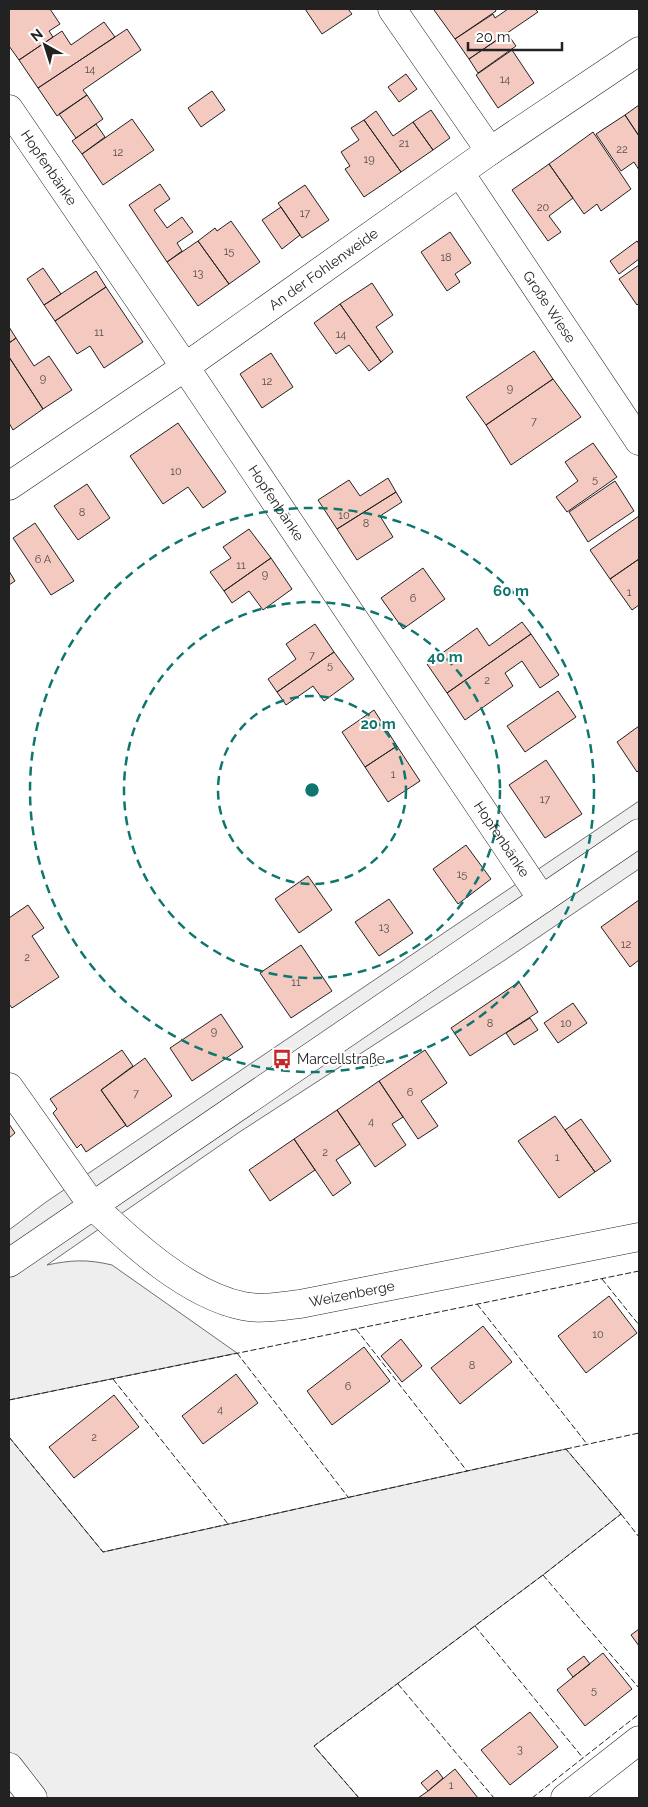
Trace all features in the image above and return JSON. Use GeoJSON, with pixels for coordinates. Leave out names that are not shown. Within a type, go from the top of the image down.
{"type":"FeatureCollection","features":[{"type":"Feature","properties":{"kind":"street"},"geometry":{"type":"LineString","coordinates":[[392,9],[490,151]]}},
{"type":"Feature","properties":{"kind":"street","name":"An der Fohlenweide"},"geometry":{"type":"LineString","coordinates":[[9,486],[185,367],[490,151],[639,51]]}},
{"type":"Feature","properties":{"kind":"street","name":"Hopfenbänke"},"geometry":{"type":"LineString","coordinates":[[9,109],[185,367],[542,899]]}},
{"type":"Feature","properties":{"kind":"street","name":"Große Wiese"},"geometry":{"type":"LineString","coordinates":[[460,173],[639,441]]}},
{"type":"Feature","properties":{"kind":"street"},"geometry":{"type":"LineString","coordinates":[[9,1263],[639,833]]}},
{"type":"Feature","properties":{"kind":"street","name":"Weizenberge"},"geometry":{"type":"LineString","coordinates":[[9,1088],[92,1206],[130,1240],[178,1276],[214,1298],[244,1306],[269,1307],[300,1304],[639,1237]]}},
{"type":"Feature","properties":{"kind":"street"},"geometry":{"type":"LineString","coordinates":[[565,1798],[639,1740]]}},
{"type":"Feature","properties":{"kind":"street"},"geometry":{"type":"LineString","coordinates":[[9,1768],[33,1798]]}},
{"type":"Feature","properties":{"kind":"shaded area"},"geometry":{"type":"Polygon","coordinates":[[[639,801],[639,869],[505,960],[238,1133],[47,1265],[79,1261],[112,1265],[237,1353],[9,1400],[9,1230],[46,1202],[639,801]]]}},
{"type":"Feature","properties":{"kind":"shaded area"},"geometry":{"type":"Polygon","coordinates":[[[9,1437],[103,1552],[566,1449],[621,1514],[543,1575],[314,1746],[359,1798],[9,1798],[9,1437]]]}},
{"type":"Feature","properties":{"kind":"building"},"geometry":{"type":"Polygon","coordinates":[[[9,9],[50,9],[60,24],[49,31],[53,37],[19,60],[9,46],[9,9]]]}},
{"type":"Feature","properties":{"kind":"building"},"geometry":{"type":"Polygon","coordinates":[[[305,9],[348,9],[352,14],[322,34],[305,9]]]}},
{"type":"Feature","properties":{"kind":"building"},"geometry":{"type":"Polygon","coordinates":[[[495,9],[496,11],[455,39],[434,10],[495,9]]]}},
{"type":"Feature","properties":{"kind":"building"},"geometry":{"type":"Polygon","coordinates":[[[508,9],[535,9],[538,12],[469,59],[455,39],[493,14],[495,18],[508,9]]]}},
{"type":"Feature","properties":{"kind":"building"},"geometry":{"type":"Polygon","coordinates":[[[104,22],[115,37],[38,88],[19,60],[62,31],[71,45],[104,22]]]}},
{"type":"Feature","properties":{"kind":"building"},"geometry":{"type":"Polygon","coordinates":[[[127,29],[141,50],[83,90],[87,95],[57,116],[38,88],[127,29]]]}},
{"type":"Feature","properties":{"kind":"building"},"geometry":{"type":"Polygon","coordinates":[[[507,33],[516,46],[478,73],[469,59],[507,33]]]}},
{"type":"Feature","properties":{"kind":"building"},"geometry":{"type":"Polygon","coordinates":[[[512,50],[534,83],[498,108],[476,75],[512,50]]]}},
{"type":"Feature","properties":{"kind":"building"},"geometry":{"type":"Polygon","coordinates":[[[406,74],[417,89],[399,102],[388,87],[406,74]]]}},
{"type":"Feature","properties":{"kind":"building"},"geometry":{"type":"Polygon","coordinates":[[[212,91],[225,110],[201,127],[188,108],[212,91]]]}},
{"type":"Feature","properties":{"kind":"building"},"geometry":{"type":"Polygon","coordinates":[[[87,95],[103,119],[76,138],[59,114],[87,95]]]}},
{"type":"Feature","properties":{"kind":"building"},"geometry":{"type":"Polygon","coordinates":[[[639,105],[639,136],[625,115],[639,105]]]}},
{"type":"Feature","properties":{"kind":"building"},"geometry":{"type":"Polygon","coordinates":[[[431,110],[450,138],[433,150],[413,122],[431,110]]]}},
{"type":"Feature","properties":{"kind":"building"},"geometry":{"type":"Polygon","coordinates":[[[376,111],[393,136],[413,122],[433,150],[401,172],[364,120],[376,111]]]}},
{"type":"Feature","properties":{"kind":"building"},"geometry":{"type":"Polygon","coordinates":[[[625,115],[639,136],[639,170],[634,162],[621,171],[596,134],[625,115]]]}},
{"type":"Feature","properties":{"kind":"building"},"geometry":{"type":"Polygon","coordinates":[[[132,119],[154,150],[103,185],[82,154],[132,119]]]}},
{"type":"Feature","properties":{"kind":"building"},"geometry":{"type":"Polygon","coordinates":[[[364,120],[401,172],[364,197],[345,169],[350,166],[341,152],[359,140],[351,128],[364,120]]]}},
{"type":"Feature","properties":{"kind":"building"},"geometry":{"type":"Polygon","coordinates":[[[96,124],[105,137],[82,154],[72,141],[96,124]]]}},
{"type":"Feature","properties":{"kind":"building"},"geometry":{"type":"Polygon","coordinates":[[[593,132],[631,189],[601,211],[597,204],[584,214],[549,164],[593,132]]]}},
{"type":"Feature","properties":{"kind":"building"},"geometry":{"type":"Polygon","coordinates":[[[549,164],[573,198],[549,216],[561,232],[548,241],[512,190],[549,164]]]}},
{"type":"Feature","properties":{"kind":"building"},"geometry":{"type":"Polygon","coordinates":[[[160,184],[170,199],[154,210],[167,228],[182,217],[193,232],[177,243],[182,251],[167,262],[129,205],[160,184]]]}},
{"type":"Feature","properties":{"kind":"building"},"geometry":{"type":"Polygon","coordinates":[[[305,185],[329,220],[302,238],[278,203],[305,185]]]}},
{"type":"Feature","properties":{"kind":"building"},"geometry":{"type":"Polygon","coordinates":[[[281,207],[300,235],[282,249],[262,220],[281,207]]]}},
{"type":"Feature","properties":{"kind":"building"},"geometry":{"type":"Polygon","coordinates":[[[231,221],[260,262],[229,284],[198,241],[215,228],[217,231],[231,221]]]}},
{"type":"Feature","properties":{"kind":"building"},"geometry":{"type":"Polygon","coordinates":[[[450,232],[471,263],[455,274],[460,282],[447,291],[421,252],[450,232]]]}},
{"type":"Feature","properties":{"kind":"building"},"geometry":{"type":"Polygon","coordinates":[[[198,241],[229,284],[198,306],[167,262],[198,241]]]}},
{"type":"Feature","properties":{"kind":"building"},"geometry":{"type":"Polygon","coordinates":[[[637,241],[639,244],[639,259],[619,274],[610,261],[637,241]]]}},
{"type":"Feature","properties":{"kind":"building"},"geometry":{"type":"Polygon","coordinates":[[[639,265],[639,303],[637,305],[619,279],[639,265]]]}},
{"type":"Feature","properties":{"kind":"building"},"geometry":{"type":"Polygon","coordinates":[[[43,268],[61,294],[44,305],[27,279],[43,268]]]}},
{"type":"Feature","properties":{"kind":"building"},"geometry":{"type":"Polygon","coordinates":[[[96,271],[106,287],[55,321],[44,305],[96,271]]]}},
{"type":"Feature","properties":{"kind":"building"},"geometry":{"type":"Polygon","coordinates":[[[372,283],[393,315],[376,327],[393,352],[381,362],[340,304],[372,283]]]}},
{"type":"Feature","properties":{"kind":"building"},"geometry":{"type":"Polygon","coordinates":[[[106,287],[143,342],[104,368],[90,346],[77,354],[55,321],[106,287]]]}},
{"type":"Feature","properties":{"kind":"building"},"geometry":{"type":"Polygon","coordinates":[[[340,304],[381,362],[369,371],[349,345],[336,354],[314,323],[340,304]]]}},
{"type":"Feature","properties":{"kind":"building"},"geometry":{"type":"Polygon","coordinates":[[[9,327],[16,338],[9,343],[9,327]]]}},
{"type":"Feature","properties":{"kind":"building"},"geometry":{"type":"Polygon","coordinates":[[[16,338],[34,366],[49,356],[72,390],[43,409],[9,357],[9,343],[16,338]]]}},
{"type":"Feature","properties":{"kind":"building"},"geometry":{"type":"Polygon","coordinates":[[[534,351],[553,379],[486,425],[466,397],[534,351]]]}},
{"type":"Feature","properties":{"kind":"building"},"geometry":{"type":"Polygon","coordinates":[[[271,353],[293,387],[262,408],[240,374],[271,353]]]}},
{"type":"Feature","properties":{"kind":"building"},"geometry":{"type":"Polygon","coordinates":[[[9,357],[43,409],[13,430],[9,423],[9,357]]]}},
{"type":"Feature","properties":{"kind":"building"},"geometry":{"type":"Polygon","coordinates":[[[553,379],[581,417],[511,465],[486,425],[553,379]]]}},
{"type":"Feature","properties":{"kind":"building"},"geometry":{"type":"Polygon","coordinates":[[[178,423],[226,492],[203,508],[188,487],[163,504],[130,456],[178,423]]]}},
{"type":"Feature","properties":{"kind":"building"},"geometry":{"type":"Polygon","coordinates":[[[593,443],[617,477],[567,512],[556,497],[578,481],[565,462],[593,443]]]}},
{"type":"Feature","properties":{"kind":"building"},"geometry":{"type":"Polygon","coordinates":[[[388,478],[396,492],[337,529],[318,500],[349,480],[360,496],[388,478]]]}},
{"type":"Feature","properties":{"kind":"building"},"geometry":{"type":"Polygon","coordinates":[[[615,481],[634,511],[588,542],[569,512],[615,481]]]}},
{"type":"Feature","properties":{"kind":"building"},"geometry":{"type":"Polygon","coordinates":[[[87,484],[110,518],[78,540],[54,506],[87,484]]]}},
{"type":"Feature","properties":{"kind":"building"},"geometry":{"type":"Polygon","coordinates":[[[396,492],[402,502],[380,516],[393,537],[357,560],[337,529],[396,492]]]}},
{"type":"Feature","properties":{"kind":"building"},"geometry":{"type":"Polygon","coordinates":[[[639,516],[639,559],[610,579],[590,550],[639,516]]]}},
{"type":"Feature","properties":{"kind":"building"},"geometry":{"type":"Polygon","coordinates":[[[35,523],[74,581],[51,595],[13,538],[35,523]]]}},
{"type":"Feature","properties":{"kind":"building"},"geometry":{"type":"Polygon","coordinates":[[[249,529],[271,558],[224,591],[210,572],[231,558],[223,547],[249,529]]]}},
{"type":"Feature","properties":{"kind":"building"},"geometry":{"type":"Polygon","coordinates":[[[271,558],[292,589],[263,610],[249,591],[232,603],[224,591],[271,558]]]}},
{"type":"Feature","properties":{"kind":"building"},"geometry":{"type":"Polygon","coordinates":[[[639,559],[639,605],[632,610],[610,579],[639,559]]]}},
{"type":"Feature","properties":{"kind":"building"},"geometry":{"type":"Polygon","coordinates":[[[423,568],[445,599],[403,629],[381,598],[423,568]]]}},
{"type":"Feature","properties":{"kind":"building"},"geometry":{"type":"Polygon","coordinates":[[[9,571],[15,581],[9,585],[9,571]]]}},
{"type":"Feature","properties":{"kind":"building"},"geometry":{"type":"Polygon","coordinates":[[[522,622],[531,634],[447,693],[427,664],[477,628],[489,646],[522,622]]]}},
{"type":"Feature","properties":{"kind":"building"},"geometry":{"type":"Polygon","coordinates":[[[315,624],[334,652],[277,692],[268,679],[296,659],[286,644],[315,624]]]}},
{"type":"Feature","properties":{"kind":"building"},"geometry":{"type":"Polygon","coordinates":[[[531,634],[559,675],[540,688],[522,661],[505,673],[513,686],[465,720],[447,693],[531,634]]]}},
{"type":"Feature","properties":{"kind":"building"},"geometry":{"type":"Polygon","coordinates":[[[334,652],[354,679],[324,701],[313,686],[286,705],[277,692],[334,652]]]}},
{"type":"Feature","properties":{"kind":"building"},"geometry":{"type":"Polygon","coordinates":[[[558,691],[576,717],[525,752],[507,726],[558,691]]]}},
{"type":"Feature","properties":{"kind":"building"},"geometry":{"type":"Polygon","coordinates":[[[374,710],[397,746],[365,767],[342,732],[374,710]]]}},
{"type":"Feature","properties":{"kind":"building"},"geometry":{"type":"Polygon","coordinates":[[[639,726],[639,770],[637,772],[617,742],[639,726]]]}},
{"type":"Feature","properties":{"kind":"building"},"geometry":{"type":"Polygon","coordinates":[[[397,746],[420,781],[388,802],[365,767],[397,746]]]}},
{"type":"Feature","properties":{"kind":"building"},"geometry":{"type":"Polygon","coordinates":[[[546,760],[582,814],[545,838],[509,785],[546,760]]]}},
{"type":"Feature","properties":{"kind":"building"},"geometry":{"type":"Polygon","coordinates":[[[466,845],[491,879],[458,904],[433,869],[466,845]]]}},
{"type":"Feature","properties":{"kind":"building"},"geometry":{"type":"Polygon","coordinates":[[[308,876],[332,910],[299,933],[275,899],[308,876]]]}},
{"type":"Feature","properties":{"kind":"building"},"geometry":{"type":"Polygon","coordinates":[[[389,899],[413,933],[379,956],[355,922],[389,899]]]}},
{"type":"Feature","properties":{"kind":"building"},"geometry":{"type":"Polygon","coordinates":[[[639,900],[639,960],[630,967],[601,927],[639,900]]]}},
{"type":"Feature","properties":{"kind":"building"},"geometry":{"type":"Polygon","coordinates":[[[28,905],[44,928],[32,936],[59,977],[12,1008],[9,1004],[9,918],[28,905]]]}},
{"type":"Feature","properties":{"kind":"building"},"geometry":{"type":"Polygon","coordinates":[[[301,945],[332,991],[291,1018],[260,973],[301,945]]]}},
{"type":"Feature","properties":{"kind":"building"},"geometry":{"type":"Polygon","coordinates":[[[519,982],[538,1012],[470,1056],[451,1028],[519,982]]]}},
{"type":"Feature","properties":{"kind":"building"},"geometry":{"type":"Polygon","coordinates":[[[573,1003],[587,1023],[558,1043],[544,1023],[573,1003]]]}},
{"type":"Feature","properties":{"kind":"building"},"geometry":{"type":"Polygon","coordinates":[[[221,1014],[243,1047],[192,1081],[170,1048],[221,1014]]]}},
{"type":"Feature","properties":{"kind":"building"},"geometry":{"type":"Polygon","coordinates":[[[530,1018],[538,1030],[514,1045],[506,1033],[530,1018]]]}},
{"type":"Feature","properties":{"kind":"building"},"geometry":{"type":"Polygon","coordinates":[[[122,1050],[133,1066],[101,1090],[126,1125],[86,1152],[81,1144],[77,1148],[53,1113],[57,1109],[50,1099],[122,1050]]]}},
{"type":"Feature","properties":{"kind":"building"},"geometry":{"type":"Polygon","coordinates":[[[425,1050],[447,1083],[421,1101],[438,1126],[418,1139],[379,1081],[425,1050]]]}},
{"type":"Feature","properties":{"kind":"building"},"geometry":{"type":"Polygon","coordinates":[[[145,1058],[172,1096],[127,1127],[101,1090],[145,1058]]]}},
{"type":"Feature","properties":{"kind":"building"},"geometry":{"type":"Polygon","coordinates":[[[379,1081],[403,1117],[392,1124],[406,1145],[375,1167],[337,1110],[379,1081]]]}},
{"type":"Feature","properties":{"kind":"building"},"geometry":{"type":"Polygon","coordinates":[[[337,1110],[360,1144],[336,1160],[351,1183],[333,1196],[294,1139],[337,1110]]]}},
{"type":"Feature","properties":{"kind":"building"},"geometry":{"type":"Polygon","coordinates":[[[555,1116],[595,1172],[559,1198],[518,1141],[555,1116]]]}},
{"type":"Feature","properties":{"kind":"building"},"geometry":{"type":"Polygon","coordinates":[[[581,1119],[611,1161],[595,1172],[565,1130],[581,1119]]]}},
{"type":"Feature","properties":{"kind":"building"},"geometry":{"type":"Polygon","coordinates":[[[9,1124],[15,1133],[9,1138],[9,1124]]]}},
{"type":"Feature","properties":{"kind":"building"},"geometry":{"type":"Polygon","coordinates":[[[294,1139],[315,1170],[270,1201],[249,1170],[294,1139]]]}},
{"type":"Feature","properties":{"kind":"building"},"geometry":{"type":"Polygon","coordinates":[[[609,1296],[637,1333],[586,1373],[558,1336],[609,1296]]]}},
{"type":"Feature","properties":{"kind":"building"},"geometry":{"type":"Polygon","coordinates":[[[483,1326],[512,1362],[460,1404],[431,1368],[483,1326]]]}},
{"type":"Feature","properties":{"kind":"building"},"geometry":{"type":"Polygon","coordinates":[[[401,1339],[422,1366],[402,1382],[381,1356],[401,1339]]]}},
{"type":"Feature","properties":{"kind":"building"},"geometry":{"type":"Polygon","coordinates":[[[364,1347],[390,1381],[332,1425],[307,1391],[364,1347]]]}},
{"type":"Feature","properties":{"kind":"building"},"geometry":{"type":"Polygon","coordinates":[[[236,1374],[258,1403],[203,1444],[182,1416],[236,1374]]]}},
{"type":"Feature","properties":{"kind":"building"},"geometry":{"type":"Polygon","coordinates":[[[114,1395],[139,1427],[74,1478],[49,1447],[114,1395]]]}},
{"type":"Feature","properties":{"kind":"building"},"geometry":{"type":"Polygon","coordinates":[[[639,1629],[639,1646],[631,1635],[639,1629]]]}},
{"type":"Feature","properties":{"kind":"building"},"geometry":{"type":"Polygon","coordinates":[[[603,1653],[632,1689],[585,1726],[557,1690],[603,1653]]]}},
{"type":"Feature","properties":{"kind":"building"},"geometry":{"type":"Polygon","coordinates":[[[584,1656],[590,1664],[573,1677],[567,1669],[584,1656]]]}},
{"type":"Feature","properties":{"kind":"building"},"geometry":{"type":"Polygon","coordinates":[[[530,1712],[558,1747],[510,1785],[481,1750],[530,1712]]]}},
{"type":"Feature","properties":{"kind":"building"},"geometry":{"type":"Polygon","coordinates":[[[455,1769],[478,1798],[418,1798],[428,1791],[455,1769]]]}},
{"type":"Feature","properties":{"kind":"building"},"geometry":{"type":"Polygon","coordinates":[[[437,1770],[443,1778],[428,1791],[421,1783],[437,1770]]]}},
{"type":"Feature","properties":{"kind":"fence"},"geometry":{"type":"LineString","coordinates":[[9,1400],[639,1271]]}},
{"type":"Feature","properties":{"kind":"fence"},"geometry":{"type":"LineString","coordinates":[[602,1279],[639,1325]]}},
{"type":"Feature","properties":{"kind":"fence"},"geometry":{"type":"LineString","coordinates":[[477,1304],[587,1444]]}},
{"type":"Feature","properties":{"kind":"fence"},"geometry":{"type":"LineString","coordinates":[[356,1329],[467,1471]]}},
{"type":"Feature","properties":{"kind":"fence"},"geometry":{"type":"LineString","coordinates":[[237,1353],[348,1497]]}},
{"type":"Feature","properties":{"kind":"fence"},"geometry":{"type":"LineString","coordinates":[[113,1379],[228,1524]]}},
{"type":"Feature","properties":{"kind":"fence"},"geometry":{"type":"LineString","coordinates":[[566,1449],[639,1433]]}},
{"type":"Feature","properties":{"kind":"fence"},"geometry":{"type":"LineString","coordinates":[[9,1437],[103,1552],[566,1449],[621,1514],[543,1575],[314,1746],[359,1798]]}},
{"type":"Feature","properties":{"kind":"fence"},"geometry":{"type":"LineString","coordinates":[[621,1514],[639,1537]]}},
{"type":"Feature","properties":{"kind":"fence"},"geometry":{"type":"LineString","coordinates":[[543,1575],[639,1688]]}},
{"type":"Feature","properties":{"kind":"fence"},"geometry":{"type":"LineString","coordinates":[[475,1626],[583,1758]]}},
{"type":"Feature","properties":{"kind":"fence"},"geometry":{"type":"LineString","coordinates":[[398,1684],[494,1798]]}},
{"type":"Feature","properties":{"kind":"fence"},"geometry":{"type":"LineString","coordinates":[[532,1798],[639,1714]]}},
{"type":"Feature","properties":{"kind":"place","name":"Marcellstraße"},"geometry":{"type":"Point","coordinates":[282,1059]}}]}
